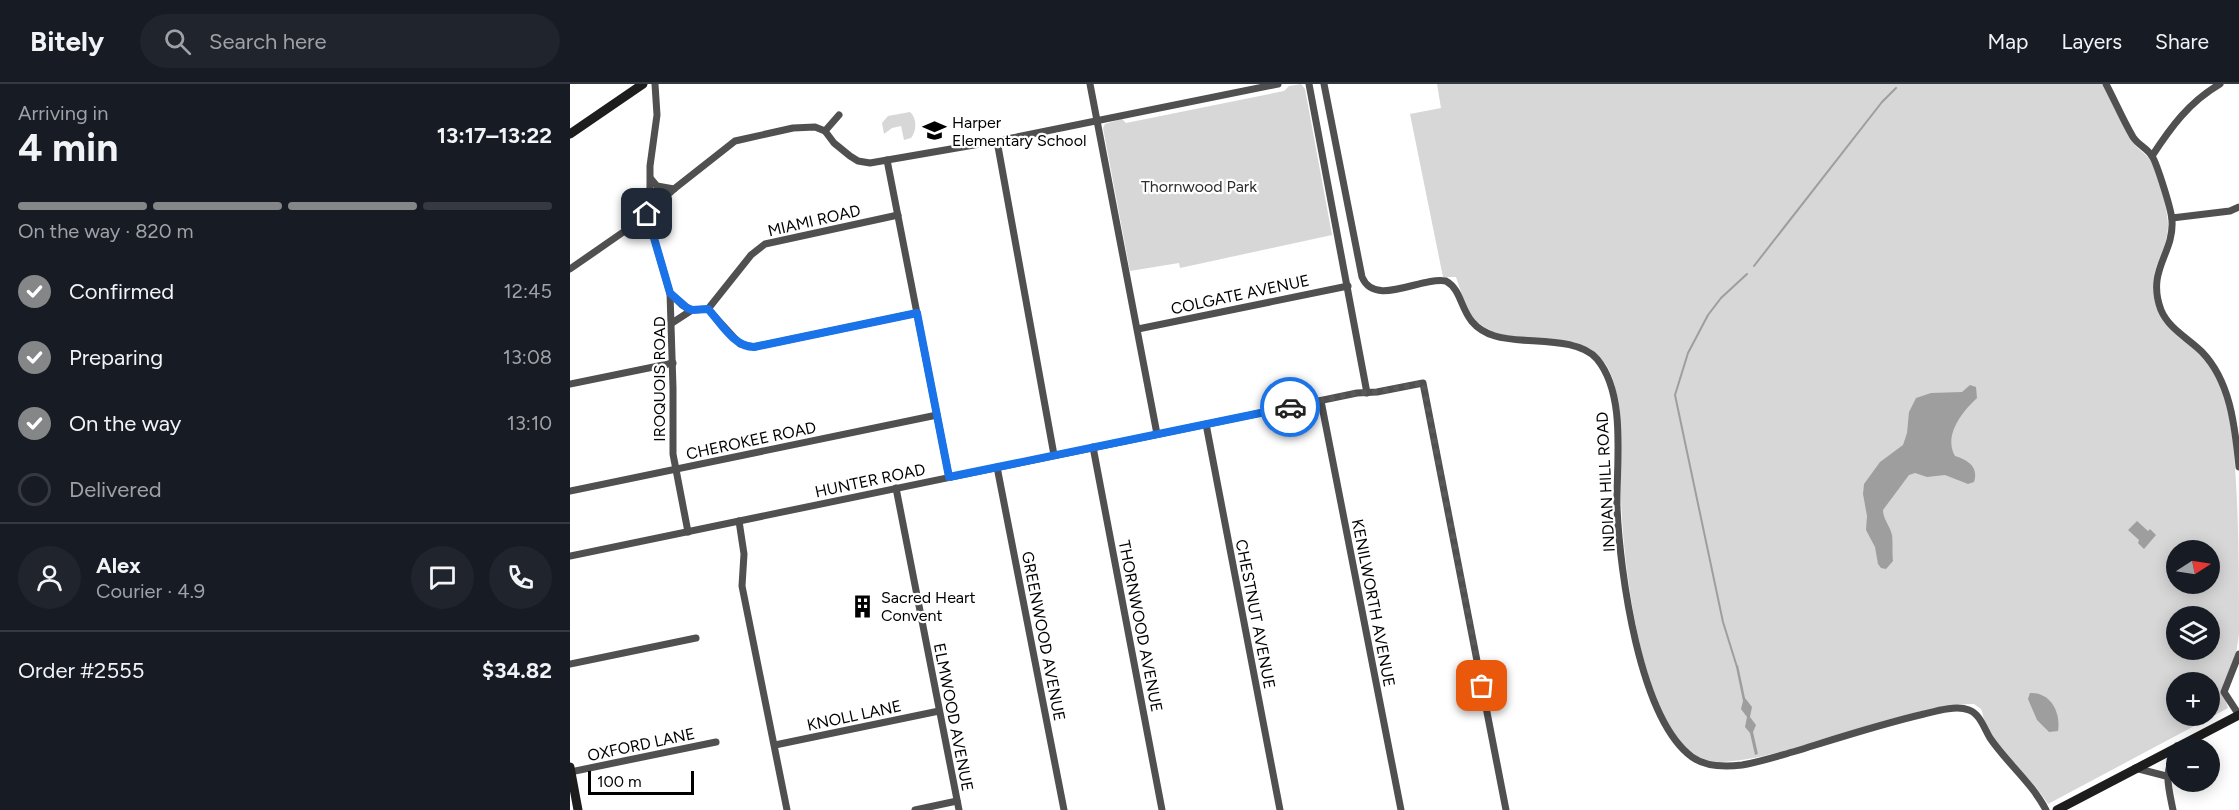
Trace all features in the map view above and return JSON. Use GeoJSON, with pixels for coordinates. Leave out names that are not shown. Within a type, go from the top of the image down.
{"type":"FeatureCollection","features":[{"type":"Feature","properties":{"kind":"street"},"geometry":{"type":"LineString","coordinates":[[570,134],[643,84]]}},
{"type":"Feature","properties":{"kind":"street","name":"IROQUOIS ROAD"},"geometry":{"type":"LineString","coordinates":[[655,84],[657,115],[647,214],[670,293],[673,454],[688,532]]}},
{"type":"Feature","properties":{"kind":"street"},"geometry":{"type":"LineString","coordinates":[[1090,84],[1157,434]]}},
{"type":"Feature","properties":{"kind":"street"},"geometry":{"type":"LineString","coordinates":[[570,269],[647,214],[674,189],[735,141],[793,128],[814,127],[825,131],[834,143],[858,161],[870,163],[996,141],[1278,84]]}},
{"type":"Feature","properties":{"kind":"street"},"geometry":{"type":"LineString","coordinates":[[1309,84],[1367,393]]}},
{"type":"Feature","properties":{"kind":"street","name":"INDIAN HILL ROAD"},"geometry":{"type":"LineString","coordinates":[[1324,84],[1362,277],[1368,287],[1379,292],[1432,281],[1446,281],[1454,288],[1468,316],[1479,327],[1503,338],[1540,340],[1580,348],[1593,355],[1608,376],[1616,410],[1617,510],[1620,540],[1637,643],[1652,700],[1670,732],[1684,750],[1700,762],[1707,764],[1741,765],[1915,716],[1944,710],[1967,709],[1977,716],[2004,758],[2038,795],[2046,810]]}},
{"type":"Feature","properties":{"kind":"street"},"geometry":{"type":"LineString","coordinates":[[2106,84],[2134,138],[2152,156],[2172,218],[2171,232],[2157,277],[2159,303],[2166,320],[2172,327],[2217,369],[2226,393],[2237,437],[2239,467]]}},
{"type":"Feature","properties":{"kind":"street"},"geometry":{"type":"LineString","coordinates":[[2152,156],[2168,130],[2189,107],[2220,84]]}},
{"type":"Feature","properties":{"kind":"street"},"geometry":{"type":"LineString","coordinates":[[825,131],[838,115]]}},
{"type":"Feature","properties":{"kind":"street"},"geometry":{"type":"LineString","coordinates":[[996,141],[1054,455]]}},
{"type":"Feature","properties":{"kind":"street"},"geometry":{"type":"LineString","coordinates":[[887,160],[949,477]]}},
{"type":"Feature","properties":{"kind":"street"},"geometry":{"type":"LineString","coordinates":[[650,176],[657,186],[674,189]]}},
{"type":"Feature","properties":{"kind":"street"},"geometry":{"type":"LineString","coordinates":[[2172,218],[2230,211],[2239,207]]}},
{"type":"Feature","properties":{"kind":"street","name":"MIAMI ROAD"},"geometry":{"type":"LineString","coordinates":[[708,309],[751,255],[765,244],[898,215]]}},
{"type":"Feature","properties":{"kind":"street","name":"COLGATE AVENUE"},"geometry":{"type":"LineString","coordinates":[[1138,329],[1348,286]]}},
{"type":"Feature","properties":{"kind":"street"},"geometry":{"type":"LineString","coordinates":[[670,293],[682,305],[692,310]]}},
{"type":"Feature","properties":{"kind":"street"},"geometry":{"type":"LineString","coordinates":[[672,322],[692,310],[708,309],[734,339],[746,347],[754,347],[917,313]]}},
{"type":"Feature","properties":{"kind":"street"},"geometry":{"type":"LineString","coordinates":[[570,384],[673,363]]}},
{"type":"Feature","properties":{"kind":"street","name":"HUNTER ROAD"},"geometry":{"type":"LineString","coordinates":[[570,556],[1206,424],[1423,383],[1506,810]]}},
{"type":"Feature","properties":{"kind":"street","name":"KENILWORTH AVENUE"},"geometry":{"type":"LineString","coordinates":[[1321,401],[1401,810]]}},
{"type":"Feature","properties":{"kind":"street","name":"CHEROKEE ROAD"},"geometry":{"type":"LineString","coordinates":[[570,491],[937,416]]}},
{"type":"Feature","properties":{"kind":"street","name":"CHESTNUT AVENUE"},"geometry":{"type":"LineString","coordinates":[[1206,424],[1280,810]]}},
{"type":"Feature","properties":{"kind":"street","name":"THORNWOOD AVENUE"},"geometry":{"type":"LineString","coordinates":[[1093,447],[1162,810]]}},
{"type":"Feature","properties":{"kind":"street","name":"GREENWOOD AVENUE"},"geometry":{"type":"LineString","coordinates":[[997,467],[1064,810]]}},
{"type":"Feature","properties":{"kind":"street","name":"ELMWOOD AVENUE"},"geometry":{"type":"LineString","coordinates":[[896,488],[959,810]]}},
{"type":"Feature","properties":{"kind":"street"},"geometry":{"type":"LineString","coordinates":[[739,521],[744,554],[742,586],[787,810]]}},
{"type":"Feature","properties":{"kind":"street"},"geometry":{"type":"LineString","coordinates":[[570,664],[696,638]]}},
{"type":"Feature","properties":{"kind":"street"},"geometry":{"type":"LineString","coordinates":[[2193,738],[2239,715],[2224,692],[2239,654]]}},
{"type":"Feature","properties":{"kind":"street","name":"KNOLL LANE"},"geometry":{"type":"LineString","coordinates":[[775,745],[939,711]]}},
{"type":"Feature","properties":{"kind":"street","name":"OXFORD LANE"},"geometry":{"type":"LineString","coordinates":[[570,770],[716,742]]}},
{"type":"Feature","properties":{"kind":"street"},"geometry":{"type":"LineString","coordinates":[[2057,810],[2166,752]]}},
{"type":"Feature","properties":{"kind":"street"},"geometry":{"type":"LineString","coordinates":[[2135,768],[2166,776]]}},
{"type":"Feature","properties":{"kind":"street"},"geometry":{"type":"LineString","coordinates":[[570,770],[578,810]]}},
{"type":"Feature","properties":{"kind":"street"},"geometry":{"type":"LineString","coordinates":[[2169,792],[2173,810]]}},
{"type":"Feature","properties":{"kind":"street"},"geometry":{"type":"LineString","coordinates":[[915,810],[957,801]]}},
{"type":"Feature","properties":{"kind":"green space","name":"Thornwood Park"},"geometry":{"type":"Polygon","coordinates":[[[1301,84],[1305,89],[1332,235],[1180,268],[1179,263],[1130,271],[1103,128],[1105,124],[1122,119],[1126,123],[1284,91],[1289,86],[1301,84]]]}},
{"type":"Feature","properties":{"kind":"green space"},"geometry":{"type":"Polygon","coordinates":[[[1437,84],[2102,84],[2134,143],[2150,160],[2164,201],[2168,225],[2165,245],[2153,282],[2156,305],[2167,323],[2211,367],[2217,377],[2228,409],[2236,490],[2239,634],[2236,654],[2222,689],[2228,708],[2220,712],[2220,672],[2166,672],[2166,726],[2194,726],[2172,738],[2166,738],[2166,741],[2048,804],[1998,745],[1985,722],[1981,709],[1974,704],[1947,706],[1882,721],[1765,756],[1713,762],[1696,757],[1677,738],[1661,711],[1639,638],[1631,599],[1623,527],[1620,416],[1614,383],[1609,370],[1603,360],[1574,342],[1508,336],[1484,327],[1475,320],[1464,300],[1456,277],[1443,277],[1410,114],[1441,108],[1437,84]]]}},
{"type":"Feature","properties":{"kind":"green space"},"geometry":{"type":"Polygon","coordinates":[[[910,112],[915,125],[911,138],[904,140],[901,126],[892,128],[884,134],[882,123],[888,116],[910,112]]]}},
{"type":"Feature","properties":{"kind":"shaded area"},"geometry":{"type":"Polygon","coordinates":[[[1970,385],[1976,387],[1977,398],[1956,424],[1951,440],[1955,456],[1968,462],[1974,468],[1974,482],[1968,484],[1945,475],[1927,477],[1915,473],[1909,475],[1883,510],[1892,535],[1893,561],[1886,569],[1881,568],[1875,547],[1866,530],[1864,484],[1880,462],[1903,445],[1909,412],[1916,398],[1931,393],[1962,392],[1970,385]]]}},
{"type":"Feature","properties":{"kind":"shaded area"},"geometry":{"type":"Polygon","coordinates":[[[2137,521],[2156,535],[2144,549],[2138,543],[2139,540],[2128,530],[2137,521]]]}},
{"type":"Feature","properties":{"kind":"shaded area"},"geometry":{"type":"Polygon","coordinates":[[[1738,665],[1745,698],[1752,707],[1750,717],[1756,725],[1753,732],[1758,754],[1755,755],[1750,733],[1745,727],[1747,717],[1741,709],[1743,701],[1736,667],[1738,665]]]}},
{"type":"Feature","properties":{"kind":"shaded area"},"geometry":{"type":"Polygon","coordinates":[[[2030,693],[2044,696],[2053,705],[2058,717],[2058,731],[2049,732],[2037,720],[2028,699],[2030,693]]]}},
{"type":"Feature","properties":{"kind":"waterway"},"geometry":{"type":"LineString","coordinates":[[1754,266],[1882,102],[1896,88]]}},
{"type":"Feature","properties":{"kind":"waterway"},"geometry":{"type":"LineString","coordinates":[[1737,667],[1723,622],[1675,395],[1688,353],[1708,315],[1721,298],[1747,274]]}},
{"type":"Feature","properties":{"kind":"way so far"},"geometry":{"type":"LineString","coordinates":[[1290,407],[1357,393],[1377,392],[1423,383],[1482,686]]}},
{"type":"Feature","properties":{"kind":"place","name":"Harper Elementary School"},"geometry":{"type":"Point","coordinates":[934,131]}},
{"type":"Feature","properties":{"kind":"place","name":"Sacred Heart Convent"},"geometry":{"type":"Point","coordinates":[863,606]}},
{"type":"Feature","properties":{"kind":"route"},"geometry":{"type":"LineString","coordinates":[[647,214],[670,293],[687,308],[708,309],[734,339],[746,347],[917,313],[949,477],[1290,407]]}}]}
